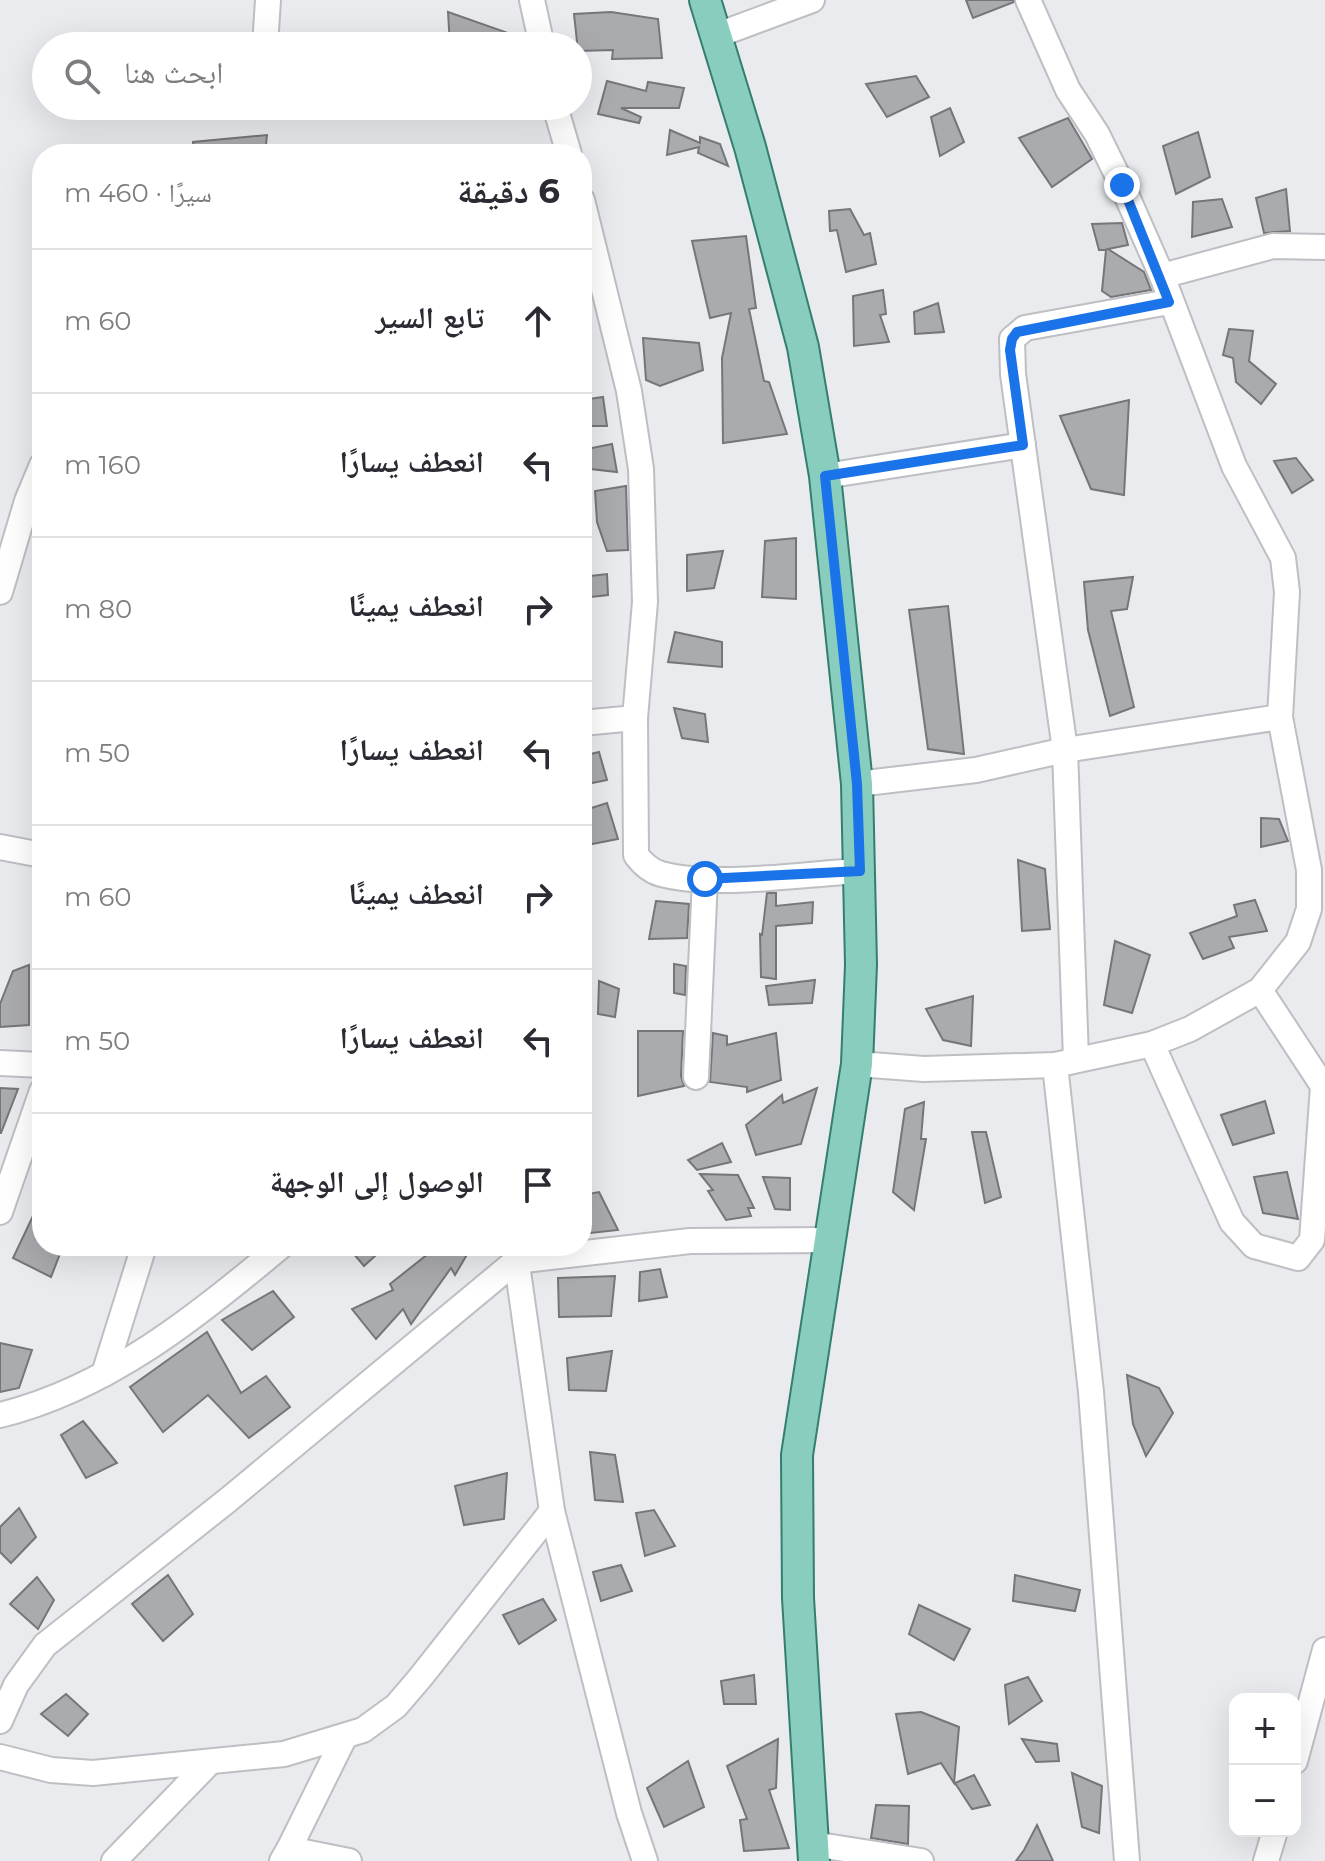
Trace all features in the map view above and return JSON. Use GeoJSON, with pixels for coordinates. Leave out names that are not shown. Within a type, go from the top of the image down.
{"type":"FeatureCollection","features":[{"type":"Feature","properties":{"kind":"main road"},"geometry":{"type":"LineString","coordinates":[[705,0],[750,147],[803,347],[825,476],[857,784],[860,871],[857,1064],[803,1405],[795,1519],[814,1852]]}},
{"type":"Feature","properties":{"kind":"street"},"geometry":{"type":"LineString","coordinates":[[266,32],[268,0]]}},
{"type":"Feature","properties":{"kind":"street"},"geometry":{"type":"LineString","coordinates":[[532,0],[539,32]]}},
{"type":"Feature","properties":{"kind":"street"},"geometry":{"type":"LineString","coordinates":[[715,36],[812,0]]}},
{"type":"Feature","properties":{"kind":"street"},"geometry":{"type":"LineString","coordinates":[[857,1064],[924,1069],[1066,1062],[1152,1044],[1190,1029],[1260,990],[1298,942],[1309,909],[1309,870],[1280,717],[1286,569],[1234,466],[1169,302],[1162,276],[1111,161],[1068,90],[1028,0]]}},
{"type":"Feature","properties":{"kind":"street"},"geometry":{"type":"LineString","coordinates":[[559,120],[566,144]]}},
{"type":"Feature","properties":{"kind":"street"},"geometry":{"type":"LineString","coordinates":[[592,241],[629,391],[641,469],[645,602],[635,718],[633,846],[636,855],[642,863],[661,874],[705,879],[860,871]]}},
{"type":"Feature","properties":{"kind":"street"},"geometry":{"type":"LineString","coordinates":[[1162,276],[1273,246],[1325,247]]}},
{"type":"Feature","properties":{"kind":"street"},"geometry":{"type":"LineString","coordinates":[[1127,1861],[1066,1062],[1065,750],[1010,350],[1017,332],[1169,302]]}},
{"type":"Feature","properties":{"kind":"street"},"geometry":{"type":"LineString","coordinates":[[825,476],[1023,445]]}},
{"type":"Feature","properties":{"kind":"street"},"geometry":{"type":"LineString","coordinates":[[0,592],[32,489]]}},
{"type":"Feature","properties":{"kind":"street"},"geometry":{"type":"LineString","coordinates":[[857,784],[976,770],[1065,750],[1280,717]]}},
{"type":"Feature","properties":{"kind":"street"},"geometry":{"type":"LineString","coordinates":[[592,722],[635,718]]}},
{"type":"Feature","properties":{"kind":"street"},"geometry":{"type":"LineString","coordinates":[[0,847],[32,853]]}},
{"type":"Feature","properties":{"kind":"street"},"geometry":{"type":"LineString","coordinates":[[696,1077],[705,879]]}},
{"type":"Feature","properties":{"kind":"street"},"geometry":{"type":"LineString","coordinates":[[1152,1044],[1232,1222],[1254,1246],[1298,1258],[1312,1240],[1323,1086],[1260,990]]}},
{"type":"Feature","properties":{"kind":"street"},"geometry":{"type":"LineString","coordinates":[[0,1063],[32,1065]]}},
{"type":"Feature","properties":{"kind":"street"},"geometry":{"type":"LineString","coordinates":[[0,1212],[32,1120]]}},
{"type":"Feature","properties":{"kind":"street"},"geometry":{"type":"LineString","coordinates":[[592,1248],[690,1241],[828,1240]]}},
{"type":"Feature","properties":{"kind":"street"},"geometry":{"type":"LineString","coordinates":[[104,1374],[141,1256]]}},
{"type":"Feature","properties":{"kind":"street"},"geometry":{"type":"LineString","coordinates":[[0,1415],[104,1374],[220,1298],[269,1256]]}},
{"type":"Feature","properties":{"kind":"street"},"geometry":{"type":"LineString","coordinates":[[0,1721],[16,1685],[45,1645],[228,1500],[513,1256]]}},
{"type":"Feature","properties":{"kind":"street"},"geometry":{"type":"LineString","coordinates":[[515,1256],[552,1511],[629,1813],[645,1861]]}},
{"type":"Feature","properties":{"kind":"street"},"geometry":{"type":"LineString","coordinates":[[0,1757],[51,1770],[93,1773],[284,1754],[344,1738],[372,1725],[396,1706],[552,1511]]}},
{"type":"Feature","properties":{"kind":"street"},"geometry":{"type":"LineString","coordinates":[[1301,1739],[1325,1650]]}},
{"type":"Feature","properties":{"kind":"street"},"geometry":{"type":"LineString","coordinates":[[344,1738],[285,1855],[349,1861]]}},
{"type":"Feature","properties":{"kind":"street"},"geometry":{"type":"LineString","coordinates":[[114,1861],[209,1763]]}},
{"type":"Feature","properties":{"kind":"street"},"geometry":{"type":"LineString","coordinates":[[1266,1861],[1273,1837]]}},
{"type":"Feature","properties":{"kind":"street"},"geometry":{"type":"LineString","coordinates":[[814,1852],[921,1861]]}},
{"type":"Feature","properties":{"kind":"building"},"geometry":{"type":"Polygon","coordinates":[[[966,0],[1013,0],[1014,2],[973,18],[966,0]]]}},
{"type":"Feature","properties":{"kind":"building"},"geometry":{"type":"Polygon","coordinates":[[[448,12],[505,32],[449,32],[448,12]]]}},
{"type":"Feature","properties":{"kind":"building"},"geometry":{"type":"Polygon","coordinates":[[[611,12],[658,19],[662,58],[612,59],[613,50],[592,51],[592,32],[576,32],[574,14],[611,12]]]}},
{"type":"Feature","properties":{"kind":"building"},"geometry":{"type":"Polygon","coordinates":[[[916,76],[929,97],[887,117],[866,84],[916,76]]]}},
{"type":"Feature","properties":{"kind":"building"},"geometry":{"type":"Polygon","coordinates":[[[607,81],[646,91],[648,82],[684,88],[679,108],[621,108],[641,117],[639,123],[598,114],[607,81]]]}},
{"type":"Feature","properties":{"kind":"building"},"geometry":{"type":"Polygon","coordinates":[[[950,108],[964,142],[940,156],[931,117],[950,108]]]}},
{"type":"Feature","properties":{"kind":"building"},"geometry":{"type":"Polygon","coordinates":[[[1068,118],[1092,159],[1052,187],[1019,138],[1068,118]]]}},
{"type":"Feature","properties":{"kind":"building"},"geometry":{"type":"Polygon","coordinates":[[[670,130],[700,143],[700,137],[720,144],[728,166],[698,153],[699,147],[667,155],[670,130]]]}},
{"type":"Feature","properties":{"kind":"building"},"geometry":{"type":"Polygon","coordinates":[[[1198,132],[1210,177],[1176,194],[1163,146],[1198,132]]]}},
{"type":"Feature","properties":{"kind":"building"},"geometry":{"type":"Polygon","coordinates":[[[267,135],[266,144],[193,142],[267,135]]]}},
{"type":"Feature","properties":{"kind":"building"},"geometry":{"type":"Polygon","coordinates":[[[1286,189],[1290,231],[1264,233],[1256,198],[1286,189]]]}},
{"type":"Feature","properties":{"kind":"building"},"geometry":{"type":"Polygon","coordinates":[[[1222,199],[1232,227],[1192,237],[1193,202],[1222,199]]]}},
{"type":"Feature","properties":{"kind":"building"},"geometry":{"type":"Polygon","coordinates":[[[850,209],[864,235],[870,233],[876,264],[846,272],[837,230],[830,231],[829,211],[850,209]]]}},
{"type":"Feature","properties":{"kind":"building"},"geometry":{"type":"Polygon","coordinates":[[[1122,223],[1128,245],[1108,249],[1144,272],[1151,290],[1111,297],[1102,291],[1106,250],[1099,250],[1092,224],[1122,223]]]}},
{"type":"Feature","properties":{"kind":"building"},"geometry":{"type":"Polygon","coordinates":[[[746,236],[756,308],[749,309],[764,381],[769,382],[787,434],[723,443],[722,358],[731,313],[710,318],[692,241],[746,236]]]}},
{"type":"Feature","properties":{"kind":"building"},"geometry":{"type":"Polygon","coordinates":[[[883,290],[886,314],[880,315],[889,342],[854,346],[853,296],[883,290]]]}},
{"type":"Feature","properties":{"kind":"building"},"geometry":{"type":"Polygon","coordinates":[[[938,303],[944,332],[915,334],[914,312],[938,303]]]}},
{"type":"Feature","properties":{"kind":"building"},"geometry":{"type":"Polygon","coordinates":[[[1229,329],[1253,331],[1249,361],[1276,384],[1261,404],[1236,382],[1233,358],[1223,355],[1229,329]]]}},
{"type":"Feature","properties":{"kind":"building"},"geometry":{"type":"Polygon","coordinates":[[[643,338],[699,343],[703,370],[660,386],[646,380],[643,338]]]}},
{"type":"Feature","properties":{"kind":"building"},"geometry":{"type":"Polygon","coordinates":[[[603,397],[607,426],[592,426],[592,399],[603,397]]]}},
{"type":"Feature","properties":{"kind":"building"},"geometry":{"type":"Polygon","coordinates":[[[1129,400],[1124,495],[1091,489],[1060,416],[1129,400]]]}},
{"type":"Feature","properties":{"kind":"building"},"geometry":{"type":"Polygon","coordinates":[[[612,444],[617,472],[592,469],[592,448],[612,444]]]}},
{"type":"Feature","properties":{"kind":"building"},"geometry":{"type":"Polygon","coordinates":[[[1296,458],[1313,480],[1292,493],[1274,461],[1296,458]]]}},
{"type":"Feature","properties":{"kind":"building"},"geometry":{"type":"Polygon","coordinates":[[[626,486],[628,550],[607,551],[597,522],[595,491],[626,486]]]}},
{"type":"Feature","properties":{"kind":"building"},"geometry":{"type":"Polygon","coordinates":[[[796,538],[796,599],[762,597],[765,541],[796,538]]]}},
{"type":"Feature","properties":{"kind":"building"},"geometry":{"type":"Polygon","coordinates":[[[723,551],[714,588],[687,591],[687,555],[723,551]]]}},
{"type":"Feature","properties":{"kind":"building"},"geometry":{"type":"Polygon","coordinates":[[[607,574],[608,595],[592,597],[592,576],[607,574]]]}},
{"type":"Feature","properties":{"kind":"building"},"geometry":{"type":"Polygon","coordinates":[[[1133,577],[1127,609],[1111,611],[1134,707],[1110,716],[1088,630],[1084,582],[1133,577]]]}},
{"type":"Feature","properties":{"kind":"building"},"geometry":{"type":"Polygon","coordinates":[[[948,606],[964,754],[928,749],[909,610],[948,606]]]}},
{"type":"Feature","properties":{"kind":"building"},"geometry":{"type":"Polygon","coordinates":[[[675,632],[722,642],[722,667],[668,662],[675,632]]]}},
{"type":"Feature","properties":{"kind":"building"},"geometry":{"type":"Polygon","coordinates":[[[674,708],[705,714],[708,742],[682,738],[674,708]]]}},
{"type":"Feature","properties":{"kind":"building"},"geometry":{"type":"Polygon","coordinates":[[[599,752],[607,780],[592,783],[592,754],[599,752]]]}},
{"type":"Feature","properties":{"kind":"building"},"geometry":{"type":"Polygon","coordinates":[[[607,803],[618,839],[592,844],[592,808],[607,803]]]}},
{"type":"Feature","properties":{"kind":"building"},"geometry":{"type":"Polygon","coordinates":[[[1261,818],[1279,819],[1288,841],[1261,847],[1261,818]]]}},
{"type":"Feature","properties":{"kind":"building"},"geometry":{"type":"Polygon","coordinates":[[[1018,860],[1045,869],[1050,929],[1022,931],[1018,860]]]}},
{"type":"Feature","properties":{"kind":"building"},"geometry":{"type":"Polygon","coordinates":[[[767,893],[776,893],[776,906],[813,902],[812,923],[776,926],[776,979],[761,977],[760,934],[767,893]]]}},
{"type":"Feature","properties":{"kind":"building"},"geometry":{"type":"Polygon","coordinates":[[[1255,900],[1267,931],[1229,937],[1234,948],[1203,959],[1190,933],[1237,916],[1234,905],[1255,900]]]}},
{"type":"Feature","properties":{"kind":"building"},"geometry":{"type":"Polygon","coordinates":[[[656,901],[689,904],[687,938],[649,939],[656,901]]]}},
{"type":"Feature","properties":{"kind":"building"},"geometry":{"type":"Polygon","coordinates":[[[1115,941],[1150,955],[1132,1013],[1104,1005],[1115,941]]]}},
{"type":"Feature","properties":{"kind":"building"},"geometry":{"type":"Polygon","coordinates":[[[674,964],[686,966],[685,995],[674,993],[674,964]]]}},
{"type":"Feature","properties":{"kind":"building"},"geometry":{"type":"Polygon","coordinates":[[[29,965],[29,1025],[0,1027],[0,1004],[13,971],[29,965]]]}},
{"type":"Feature","properties":{"kind":"building"},"geometry":{"type":"Polygon","coordinates":[[[815,980],[812,1003],[769,1005],[766,986],[815,980]]]}},
{"type":"Feature","properties":{"kind":"building"},"geometry":{"type":"Polygon","coordinates":[[[599,981],[619,989],[615,1017],[598,1014],[599,981]]]}},
{"type":"Feature","properties":{"kind":"building"},"geometry":{"type":"Polygon","coordinates":[[[973,996],[971,1046],[943,1040],[926,1009],[973,996]]]}},
{"type":"Feature","properties":{"kind":"building"},"geometry":{"type":"Polygon","coordinates":[[[638,1031],[683,1031],[681,1076],[684,1086],[638,1096],[638,1031]]]}},
{"type":"Feature","properties":{"kind":"building"},"geometry":{"type":"Polygon","coordinates":[[[713,1033],[727,1036],[727,1045],[776,1033],[781,1080],[747,1092],[747,1087],[710,1082],[713,1033]]]}},
{"type":"Feature","properties":{"kind":"building"},"geometry":{"type":"Polygon","coordinates":[[[0,1088],[18,1089],[1,1133],[0,1133],[0,1088]]]}},
{"type":"Feature","properties":{"kind":"building"},"geometry":{"type":"Polygon","coordinates":[[[817,1088],[801,1144],[756,1155],[746,1125],[782,1095],[783,1103],[817,1088]]]}},
{"type":"Feature","properties":{"kind":"building"},"geometry":{"type":"Polygon","coordinates":[[[1265,1101],[1274,1133],[1233,1145],[1221,1115],[1265,1101]]]}},
{"type":"Feature","properties":{"kind":"building"},"geometry":{"type":"Polygon","coordinates":[[[924,1102],[921,1139],[926,1139],[914,1210],[893,1192],[905,1109],[924,1102]]]}},
{"type":"Feature","properties":{"kind":"building"},"geometry":{"type":"Polygon","coordinates":[[[972,1132],[986,1132],[1001,1197],[985,1203],[972,1132]]]}},
{"type":"Feature","properties":{"kind":"building"},"geometry":{"type":"Polygon","coordinates":[[[722,1143],[731,1162],[697,1170],[688,1160],[722,1143]]]}},
{"type":"Feature","properties":{"kind":"building"},"geometry":{"type":"Polygon","coordinates":[[[1287,1172],[1298,1219],[1263,1213],[1254,1177],[1287,1172]]]}},
{"type":"Feature","properties":{"kind":"building"},"geometry":{"type":"Polygon","coordinates":[[[700,1174],[738,1175],[754,1208],[748,1208],[751,1216],[726,1220],[708,1191],[713,1190],[700,1174]]]}},
{"type":"Feature","properties":{"kind":"building"},"geometry":{"type":"Polygon","coordinates":[[[763,1177],[790,1178],[790,1210],[775,1209],[763,1177]]]}},
{"type":"Feature","properties":{"kind":"building"},"geometry":{"type":"Polygon","coordinates":[[[599,1192],[618,1230],[592,1233],[592,1193],[599,1192]]]}},
{"type":"Feature","properties":{"kind":"building"},"geometry":{"type":"Polygon","coordinates":[[[32,1218],[32,1256],[59,1256],[51,1277],[13,1258],[32,1218]]]}},
{"type":"Feature","properties":{"kind":"building"},"geometry":{"type":"Polygon","coordinates":[[[356,1256],[375,1256],[364,1266],[356,1256]]]}},
{"type":"Feature","properties":{"kind":"building"},"geometry":{"type":"Polygon","coordinates":[[[425,1256],[466,1256],[455,1275],[451,1268],[411,1324],[403,1309],[376,1339],[352,1309],[393,1290],[390,1284],[425,1256]]]}},
{"type":"Feature","properties":{"kind":"building"},"geometry":{"type":"Polygon","coordinates":[[[660,1269],[667,1297],[639,1301],[640,1272],[660,1269]]]}},
{"type":"Feature","properties":{"kind":"building"},"geometry":{"type":"Polygon","coordinates":[[[615,1276],[611,1316],[559,1317],[558,1278],[615,1276]]]}},
{"type":"Feature","properties":{"kind":"building"},"geometry":{"type":"Polygon","coordinates":[[[273,1291],[294,1317],[252,1350],[222,1320],[273,1291]]]}},
{"type":"Feature","properties":{"kind":"building"},"geometry":{"type":"Polygon","coordinates":[[[207,1332],[241,1393],[266,1376],[290,1407],[249,1438],[208,1395],[163,1432],[130,1387],[207,1332]]]}},
{"type":"Feature","properties":{"kind":"building"},"geometry":{"type":"Polygon","coordinates":[[[0,1343],[32,1350],[19,1388],[0,1392],[0,1343]]]}},
{"type":"Feature","properties":{"kind":"building"},"geometry":{"type":"Polygon","coordinates":[[[612,1351],[606,1391],[569,1390],[567,1358],[612,1351]]]}},
{"type":"Feature","properties":{"kind":"building"},"geometry":{"type":"Polygon","coordinates":[[[1127,1375],[1159,1388],[1173,1413],[1146,1456],[1133,1424],[1127,1375]]]}},
{"type":"Feature","properties":{"kind":"building"},"geometry":{"type":"Polygon","coordinates":[[[83,1421],[117,1463],[86,1478],[61,1435],[83,1421]]]}},
{"type":"Feature","properties":{"kind":"building"},"geometry":{"type":"Polygon","coordinates":[[[590,1452],[615,1455],[623,1502],[595,1500],[590,1452]]]}},
{"type":"Feature","properties":{"kind":"building"},"geometry":{"type":"Polygon","coordinates":[[[507,1473],[504,1519],[464,1525],[455,1486],[507,1473]]]}},
{"type":"Feature","properties":{"kind":"building"},"geometry":{"type":"Polygon","coordinates":[[[19,1508],[36,1537],[11,1563],[0,1552],[0,1527],[19,1508]]]}},
{"type":"Feature","properties":{"kind":"building"},"geometry":{"type":"Polygon","coordinates":[[[654,1510],[675,1546],[645,1556],[636,1513],[654,1510]]]}},
{"type":"Feature","properties":{"kind":"building"},"geometry":{"type":"Polygon","coordinates":[[[621,1565],[632,1591],[601,1601],[593,1572],[621,1565]]]}},
{"type":"Feature","properties":{"kind":"building"},"geometry":{"type":"Polygon","coordinates":[[[168,1575],[193,1614],[163,1641],[132,1604],[168,1575]]]}},
{"type":"Feature","properties":{"kind":"building"},"geometry":{"type":"Polygon","coordinates":[[[1015,1575],[1080,1590],[1075,1611],[1013,1601],[1015,1575]]]}},
{"type":"Feature","properties":{"kind":"building"},"geometry":{"type":"Polygon","coordinates":[[[37,1577],[54,1600],[38,1629],[10,1604],[37,1577]]]}},
{"type":"Feature","properties":{"kind":"building"},"geometry":{"type":"Polygon","coordinates":[[[543,1599],[556,1620],[519,1644],[503,1615],[543,1599]]]}},
{"type":"Feature","properties":{"kind":"building"},"geometry":{"type":"Polygon","coordinates":[[[919,1605],[970,1629],[954,1660],[909,1634],[919,1605]]]}},
{"type":"Feature","properties":{"kind":"building"},"geometry":{"type":"Polygon","coordinates":[[[754,1675],[756,1704],[724,1704],[721,1681],[754,1675]]]}},
{"type":"Feature","properties":{"kind":"building"},"geometry":{"type":"Polygon","coordinates":[[[1028,1677],[1042,1701],[1009,1724],[1005,1685],[1028,1677]]]}},
{"type":"Feature","properties":{"kind":"building"},"geometry":{"type":"Polygon","coordinates":[[[66,1694],[88,1714],[68,1736],[41,1714],[66,1694]]]}},
{"type":"Feature","properties":{"kind":"building"},"geometry":{"type":"Polygon","coordinates":[[[921,1712],[959,1727],[954,1783],[941,1763],[908,1774],[896,1714],[921,1712]]]}},
{"type":"Feature","properties":{"kind":"building"},"geometry":{"type":"Polygon","coordinates":[[[778,1739],[776,1788],[769,1790],[789,1848],[744,1851],[740,1820],[747,1819],[727,1766],[778,1739]]]}},
{"type":"Feature","properties":{"kind":"building"},"geometry":{"type":"Polygon","coordinates":[[[1022,1739],[1057,1744],[1059,1761],[1036,1762],[1022,1739]]]}},
{"type":"Feature","properties":{"kind":"building"},"geometry":{"type":"Polygon","coordinates":[[[688,1761],[704,1807],[664,1827],[647,1788],[688,1761]]]}},
{"type":"Feature","properties":{"kind":"building"},"geometry":{"type":"Polygon","coordinates":[[[1072,1773],[1102,1786],[1099,1833],[1082,1827],[1072,1773]]]}},
{"type":"Feature","properties":{"kind":"building"},"geometry":{"type":"Polygon","coordinates":[[[974,1775],[990,1805],[972,1809],[955,1783],[974,1775]]]}},
{"type":"Feature","properties":{"kind":"building"},"geometry":{"type":"Polygon","coordinates":[[[876,1805],[909,1806],[908,1844],[871,1838],[876,1805]]]}},
{"type":"Feature","properties":{"kind":"building"},"geometry":{"type":"Polygon","coordinates":[[[1037,1825],[1053,1861],[1016,1861],[1024,1850],[1037,1825]]]}},
{"type":"Feature","properties":{"kind":"route"},"geometry":{"type":"LineString","coordinates":[[705,879],[860,871],[857,784],[825,476],[1023,445],[1010,350],[1017,332],[1040,325],[1169,302],[1162,276],[1122,185]]}}]}
